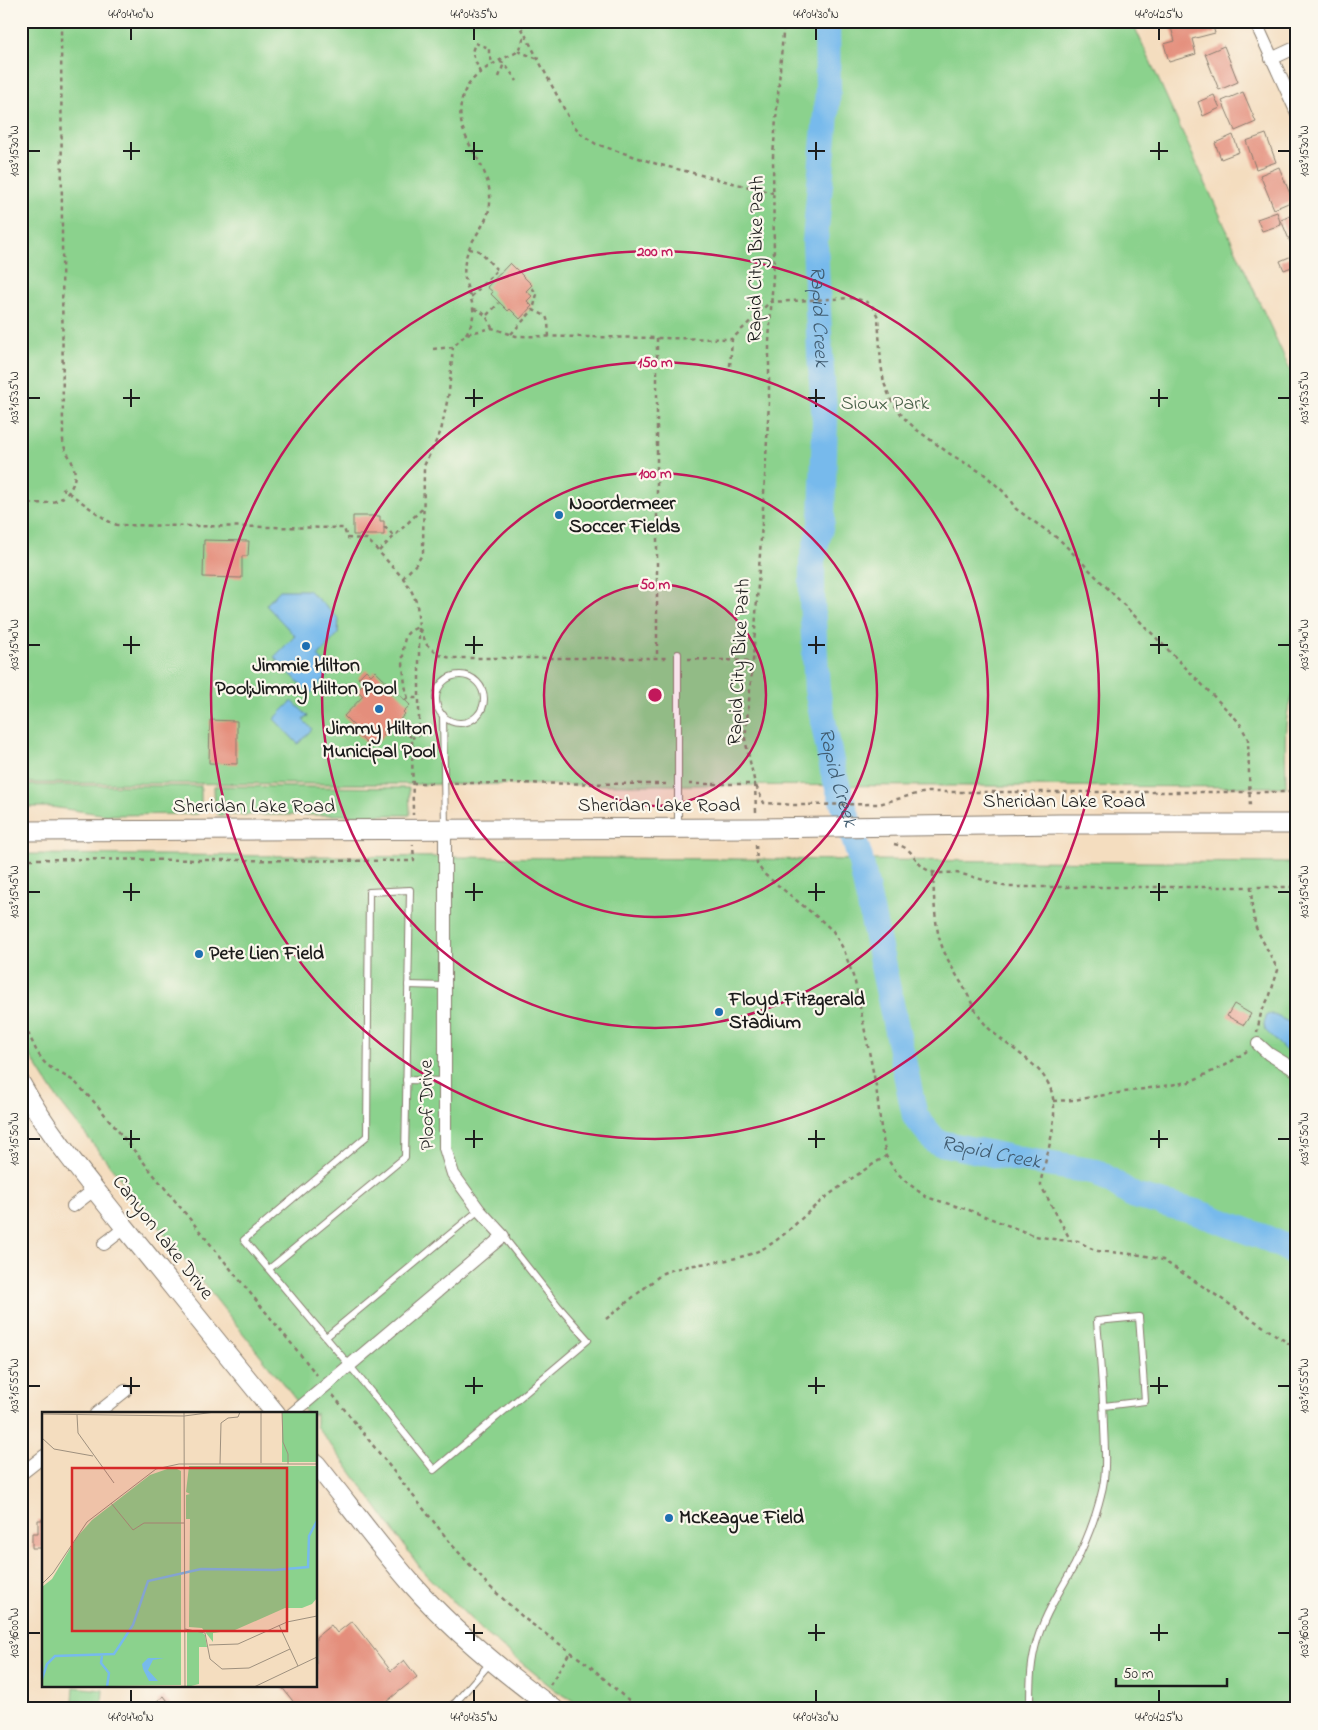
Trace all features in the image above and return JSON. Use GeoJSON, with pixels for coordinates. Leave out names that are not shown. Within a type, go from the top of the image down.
{"type":"FeatureCollection","features":[{"type":"Feature","properties":{"kind":"street"},"geometry":{"type":"LineString","coordinates":[[1255,21],[1297,113]]}},
{"type":"Feature","properties":{"kind":"street"},"geometry":{"type":"LineString","coordinates":[[1271,59],[1297,47]]}},
{"type":"Feature","properties":{"kind":"street","name":"Sheridan Lake Road"},"geometry":{"type":"LineString","coordinates":[[21,831],[801,828],[888,835],[1060,824],[1297,824]]}},
{"type":"Feature","properties":{"kind":"street","name":"Ploof Drive"},"geometry":{"type":"LineString","coordinates":[[445,829],[445,1148],[452,1174],[479,1210],[503,1236]]}},
{"type":"Feature","properties":{"kind":"street"},"geometry":{"type":"LineString","coordinates":[[1258,1044],[1269,1054],[1297,1071]]}},
{"type":"Feature","properties":{"kind":"street","name":"Canyon Lake Drive"},"geometry":{"type":"LineString","coordinates":[[21,1084],[46,1124],[95,1189],[274,1412]]}},
{"type":"Feature","properties":{"kind":"street"},"geometry":{"type":"LineString","coordinates":[[73,1206],[95,1189]]}},
{"type":"Feature","properties":{"kind":"street"},"geometry":{"type":"LineString","coordinates":[[104,1244],[126,1227]]}},
{"type":"Feature","properties":{"kind":"street"},"geometry":{"type":"LineString","coordinates":[[294,1412],[503,1236]]}},
{"type":"Feature","properties":{"kind":"street"},"geometry":{"type":"LineString","coordinates":[[98,1412],[125,1390]]}},
{"type":"Feature","properties":{"kind":"street"},"geometry":{"type":"LineString","coordinates":[[21,1474],[42,1458]]}},
{"type":"Feature","properties":{"kind":"street"},"geometry":{"type":"LineString","coordinates":[[318,1467],[411,1583],[453,1626],[492,1661],[547,1703]]}},
{"type":"Feature","properties":{"kind":"lane"},"geometry":{"type":"LineString","coordinates":[[678,656],[678,828]]}},
{"type":"Feature","properties":{"kind":"lane"},"geometry":{"type":"LineString","coordinates":[[443,715],[457,722],[473,719],[483,707],[484,699],[480,685],[474,679],[460,675],[445,680],[437,693],[436,701],[443,715],[445,829]]}},
{"type":"Feature","properties":{"kind":"lane"},"geometry":{"type":"LineString","coordinates":[[269,1269],[405,1158],[410,890],[370,892],[367,1136],[244,1240],[434,1470],[588,1340],[559,1307],[503,1236]]}},
{"type":"Feature","properties":{"kind":"lane"},"geometry":{"type":"LineString","coordinates":[[408,985],[445,986]]}},
{"type":"Feature","properties":{"kind":"lane"},"geometry":{"type":"LineString","coordinates":[[406,1080],[445,1081]]}},
{"type":"Feature","properties":{"kind":"lane"},"geometry":{"type":"LineString","coordinates":[[326,1337],[479,1210]]}},
{"type":"Feature","properties":{"kind":"lane"},"geometry":{"type":"LineString","coordinates":[[1030,1709],[1031,1669],[1041,1628],[1083,1546],[1102,1494],[1106,1452],[1097,1321],[1139,1318],[1145,1401],[1104,1406]]}},
{"type":"Feature","properties":{"kind":"lane"},"geometry":{"type":"LineString","coordinates":[[448,1709],[492,1661]]}},
{"type":"Feature","properties":{"kind":"path"},"geometry":{"type":"LineString","coordinates":[[21,503],[54,502],[60,500],[69,492],[74,483],[75,474],[73,464],[64,450],[63,440],[61,21]]}},
{"type":"Feature","properties":{"kind":"path"},"geometry":{"type":"LineString","coordinates":[[518,21],[571,122],[581,134],[596,144],[658,164],[773,193]]}},
{"type":"Feature","properties":{"kind":"path","name":"Rapid City Bike Path"},"geometry":{"type":"LineString","coordinates":[[784,21],[773,156],[774,259],[770,302],[766,477],[753,661],[745,739],[755,784],[757,864],[764,874],[822,921],[832,931],[844,950],[855,982],[876,1086],[886,1156],[893,1168],[904,1180],[926,1197],[969,1210],[1034,1236],[1078,1241],[1098,1251],[1142,1255],[1163,1260],[1297,1349]]}},
{"type":"Feature","properties":{"kind":"path"},"geometry":{"type":"LineString","coordinates":[[433,349],[453,346],[466,334],[471,325],[474,309],[464,277],[465,260],[487,216],[491,202],[489,185],[483,168],[464,135],[460,111],[462,97],[467,86],[480,73],[518,51],[523,43],[524,34]]}},
{"type":"Feature","properties":{"kind":"path"},"geometry":{"type":"LineString","coordinates":[[480,73],[472,52],[475,43],[489,48],[493,64]]}},
{"type":"Feature","properties":{"kind":"path"},"geometry":{"type":"LineString","coordinates":[[518,51],[538,59]]}},
{"type":"Feature","properties":{"kind":"path"},"geometry":{"type":"LineString","coordinates":[[498,62],[504,63],[517,82]]}},
{"type":"Feature","properties":{"kind":"path"},"geometry":{"type":"LineString","coordinates":[[499,77],[504,63]]}},
{"type":"Feature","properties":{"kind":"path"},"geometry":{"type":"LineString","coordinates":[[469,250],[479,251],[500,274]]}},
{"type":"Feature","properties":{"kind":"path"},"geometry":{"type":"LineString","coordinates":[[470,297],[497,270]]}},
{"type":"Feature","properties":{"kind":"path"},"geometry":{"type":"LineString","coordinates":[[511,334],[533,310],[537,294],[532,288]]}},
{"type":"Feature","properties":{"kind":"path"},"geometry":{"type":"LineString","coordinates":[[730,366],[732,339],[770,302],[841,298],[865,301],[876,311],[880,323],[881,364],[884,384],[891,400],[904,418],[950,454],[984,474],[1005,493],[1016,509],[1060,540],[1239,722],[1248,739],[1250,808]]}},
{"type":"Feature","properties":{"kind":"path"},"geometry":{"type":"LineString","coordinates":[[487,315],[499,303]]}},
{"type":"Feature","properties":{"kind":"path"},"geometry":{"type":"LineString","coordinates":[[474,309],[487,315],[492,328]]}},
{"type":"Feature","properties":{"kind":"path"},"geometry":{"type":"LineString","coordinates":[[533,310],[546,316],[549,336]]}},
{"type":"Feature","properties":{"kind":"path"},"geometry":{"type":"LineString","coordinates":[[466,334],[492,328],[516,336],[732,339]]}},
{"type":"Feature","properties":{"kind":"path"},"geometry":{"type":"LineString","coordinates":[[657,338],[657,658]]}},
{"type":"Feature","properties":{"kind":"path"},"geometry":{"type":"LineString","coordinates":[[404,578],[423,553],[424,466],[442,431],[449,392],[453,346]]}},
{"type":"Feature","properties":{"kind":"path"},"geometry":{"type":"LineString","coordinates":[[62,488],[108,521],[117,525],[344,528],[346,538],[367,539],[404,578],[416,604],[418,627],[418,735],[412,738]]}},
{"type":"Feature","properties":{"kind":"path"},"geometry":{"type":"LineString","coordinates":[[378,552],[424,507]]}},
{"type":"Feature","properties":{"kind":"path"},"geometry":{"type":"LineString","coordinates":[[384,527],[389,530],[394,538]]}},
{"type":"Feature","properties":{"kind":"path"},"geometry":{"type":"LineString","coordinates":[[418,627],[427,645],[438,655],[451,658],[657,658],[678,656],[753,661]]}},
{"type":"Feature","properties":{"kind":"path"},"geometry":{"type":"LineString","coordinates":[[418,627],[408,633],[404,641],[404,689],[407,699],[418,698]]}},
{"type":"Feature","properties":{"kind":"path"},"geometry":{"type":"LineString","coordinates":[[21,859],[414,861],[412,738],[397,723]]}},
{"type":"Feature","properties":{"kind":"path"},"geometry":{"type":"LineString","coordinates":[[412,783],[755,784],[764,803],[795,805],[879,804],[928,792],[1297,792]]}},
{"type":"Feature","properties":{"kind":"path"},"geometry":{"type":"LineString","coordinates":[[888,835],[908,849],[922,866],[933,873],[958,873],[1009,887],[1297,888]]}},
{"type":"Feature","properties":{"kind":"path"},"geometry":{"type":"LineString","coordinates":[[933,873],[939,936],[948,960],[985,1024],[1040,1072],[1050,1086],[1054,1111],[1041,1186],[1071,1240]]}},
{"type":"Feature","properties":{"kind":"path"},"geometry":{"type":"LineString","coordinates":[[1053,1101],[1074,1100],[1189,1082],[1226,1065],[1258,1044],[1257,1030],[1278,970],[1256,928],[1252,908],[1251,887]]}},
{"type":"Feature","properties":{"kind":"path"},"geometry":{"type":"LineString","coordinates":[[21,1018],[37,1052],[44,1062],[74,1081],[98,1105],[453,1546],[488,1585],[525,1619],[600,1674],[622,1695],[636,1705],[648,1708],[695,1705],[714,1709]]}},
{"type":"Feature","properties":{"kind":"path"},"geometry":{"type":"LineString","coordinates":[[606,1320],[663,1273],[672,1269],[753,1253],[764,1248],[821,1201],[886,1156]]}},
{"type":"Feature","properties":{"kind":"path"},"geometry":{"type":"LineString","coordinates":[[547,1703],[554,1681],[570,1652]]}},
{"type":"Feature","properties":{"kind":"green space","name":"Sioux Park"},"geometry":{"type":"Polygon","coordinates":[[[21,21],[1132,21],[1297,385],[1297,683],[1286,721],[1286,787],[31,783],[21,779],[21,21]]]}},
{"type":"Feature","properties":{"kind":"green space"},"geometry":{"type":"Polygon","coordinates":[[[21,785],[201,786],[201,810],[198,814],[108,815],[51,807],[21,807],[21,785]]]}},
{"type":"Feature","properties":{"kind":"green space"},"geometry":{"type":"Polygon","coordinates":[[[214,786],[409,788],[410,815],[218,815],[215,811],[214,786]]]}},
{"type":"Feature","properties":{"kind":"green space"},"geometry":{"type":"Polygon","coordinates":[[[24,854],[1297,863],[1297,1709],[587,1709],[555,1690],[484,1632],[424,1573],[318,1429],[318,1412],[305,1412],[59,1101],[24,1046],[21,1038],[21,856],[24,854]]]}},
{"type":"Feature","properties":{"kind":"green space"},"geometry":{"type":"Polygon","coordinates":[[[74,1688],[103,1690],[102,1704],[73,1701],[74,1688]]]}},
{"type":"Feature","properties":{"kind":"water","name":"Jimmie Hilton Pool;Jimmy Hilton Pool"},"geometry":{"type":"Polygon","coordinates":[[[280,590],[308,590],[339,619],[338,634],[318,656],[332,671],[310,694],[274,657],[295,636],[266,605],[280,590]]]}},
{"type":"Feature","properties":{"kind":"water","name":"Jimmie Hilton Pool;Jimmy Hilton Pool"},"geometry":{"type":"Polygon","coordinates":[[[292,701],[308,716],[303,720],[312,729],[298,744],[274,719],[292,701]]]}},
{"type":"Feature","properties":{"kind":"water"},"geometry":{"type":"Polygon","coordinates":[[[1272,1014],[1297,1026],[1297,1057],[1289,1054],[1265,1030],[1264,1024],[1267,1015],[1272,1014]]]}},
{"type":"Feature","properties":{"kind":"building"},"geometry":{"type":"Polygon","coordinates":[[[1169,21],[1211,21],[1215,33],[1192,39],[1196,54],[1169,62],[1164,44],[1175,41],[1169,21]]]}},
{"type":"Feature","properties":{"kind":"building"},"geometry":{"type":"Polygon","coordinates":[[[1224,46],[1238,82],[1219,90],[1205,54],[1224,46]]]}},
{"type":"Feature","properties":{"kind":"building"},"geometry":{"type":"Polygon","coordinates":[[[1243,92],[1256,122],[1235,131],[1222,101],[1243,92]]]}},
{"type":"Feature","properties":{"kind":"building"},"geometry":{"type":"Polygon","coordinates":[[[1214,95],[1220,108],[1203,116],[1198,102],[1214,95]]]}},
{"type":"Feature","properties":{"kind":"building"},"geometry":{"type":"Polygon","coordinates":[[[1266,134],[1276,162],[1256,169],[1246,141],[1266,134]]]}},
{"type":"Feature","properties":{"kind":"building"},"geometry":{"type":"Polygon","coordinates":[[[1233,135],[1239,152],[1221,159],[1215,143],[1233,135]]]}},
{"type":"Feature","properties":{"kind":"building"},"geometry":{"type":"Polygon","coordinates":[[[1279,167],[1293,201],[1274,209],[1260,175],[1279,167]]]}},
{"type":"Feature","properties":{"kind":"building"},"geometry":{"type":"Polygon","coordinates":[[[1277,212],[1281,225],[1262,231],[1257,219],[1277,212]]]}},
{"type":"Feature","properties":{"kind":"building"},"geometry":{"type":"Polygon","coordinates":[[[1297,213],[1297,248],[1293,249],[1281,220],[1297,213]]]}},
{"type":"Feature","properties":{"kind":"building"},"geometry":{"type":"Polygon","coordinates":[[[1294,255],[1297,265],[1284,270],[1280,261],[1294,255]]]}},
{"type":"Feature","properties":{"kind":"building"},"geometry":{"type":"Polygon","coordinates":[[[510,263],[532,285],[526,291],[532,296],[527,301],[532,306],[520,319],[510,309],[508,311],[491,294],[493,292],[487,287],[510,263]]]}},
{"type":"Feature","properties":{"kind":"building"},"geometry":{"type":"Polygon","coordinates":[[[353,516],[380,516],[380,521],[384,521],[384,535],[353,535],[353,516]]]}},
{"type":"Feature","properties":{"kind":"building"},"geometry":{"type":"Polygon","coordinates":[[[204,540],[249,541],[248,556],[242,556],[242,578],[203,577],[204,540]]]}},
{"type":"Feature","properties":{"kind":"building","name":"Jimmy Hilton Municipal Pool"},"geometry":{"type":"Polygon","coordinates":[[[366,670],[371,675],[375,671],[410,705],[403,712],[405,714],[392,728],[389,724],[384,729],[387,732],[374,745],[371,742],[368,745],[344,716],[363,696],[357,690],[364,683],[358,678],[366,670]]]}},
{"type":"Feature","properties":{"kind":"building"},"geometry":{"type":"Polygon","coordinates":[[[210,720],[237,721],[237,764],[209,763],[210,720]]]}},
{"type":"Feature","properties":{"kind":"building"},"geometry":{"type":"Polygon","coordinates":[[[1234,1004],[1251,1014],[1244,1025],[1227,1016],[1234,1004]]]}},
{"type":"Feature","properties":{"kind":"building"},"geometry":{"type":"Polygon","coordinates":[[[38,1520],[42,1520],[42,1548],[32,1548],[32,1533],[38,1533],[38,1520]]]}},
{"type":"Feature","properties":{"kind":"building"},"geometry":{"type":"Polygon","coordinates":[[[352,1621],[391,1671],[404,1660],[417,1677],[381,1706],[383,1709],[299,1709],[283,1688],[318,1688],[318,1635],[331,1625],[337,1633],[352,1621]]]}},
{"type":"Feature","properties":{"kind":"building"},"geometry":{"type":"Polygon","coordinates":[[[164,1696],[170,1704],[163,1709],[157,1701],[164,1696]]]}},
{"type":"Feature","properties":{"kind":"waterway","name":"Rapid Creek"},"geometry":{"type":"LineString","coordinates":[[827,21],[828,91],[815,242],[825,422],[822,520],[812,561],[812,601],[817,690],[833,771],[860,858],[915,1116],[936,1142],[1016,1159],[1097,1172],[1134,1196],[1196,1212],[1271,1240],[1297,1254]]}},
{"type":"Feature","properties":{"kind":"place","name":"Noordermeer Soccer Fields"},"geometry":{"type":"Point","coordinates":[559,515]}},
{"type":"Feature","properties":{"kind":"place","name":"Jimmie Hilton Pool;Jimmy Hilton Pool"},"geometry":{"type":"Point","coordinates":[306,646]}},
{"type":"Feature","properties":{"kind":"place","name":"Jimmy Hilton Municipal Pool"},"geometry":{"type":"Point","coordinates":[379,709]}},
{"type":"Feature","properties":{"kind":"place","name":"Pete Lien Field"},"geometry":{"type":"Point","coordinates":[199,954]}},
{"type":"Feature","properties":{"kind":"place","name":"Floyd Fitzgerald Stadium"},"geometry":{"type":"Point","coordinates":[719,1012]}},
{"type":"Feature","properties":{"kind":"place","name":"McKeague Field"},"geometry":{"type":"Point","coordinates":[669,1518]}}]}
